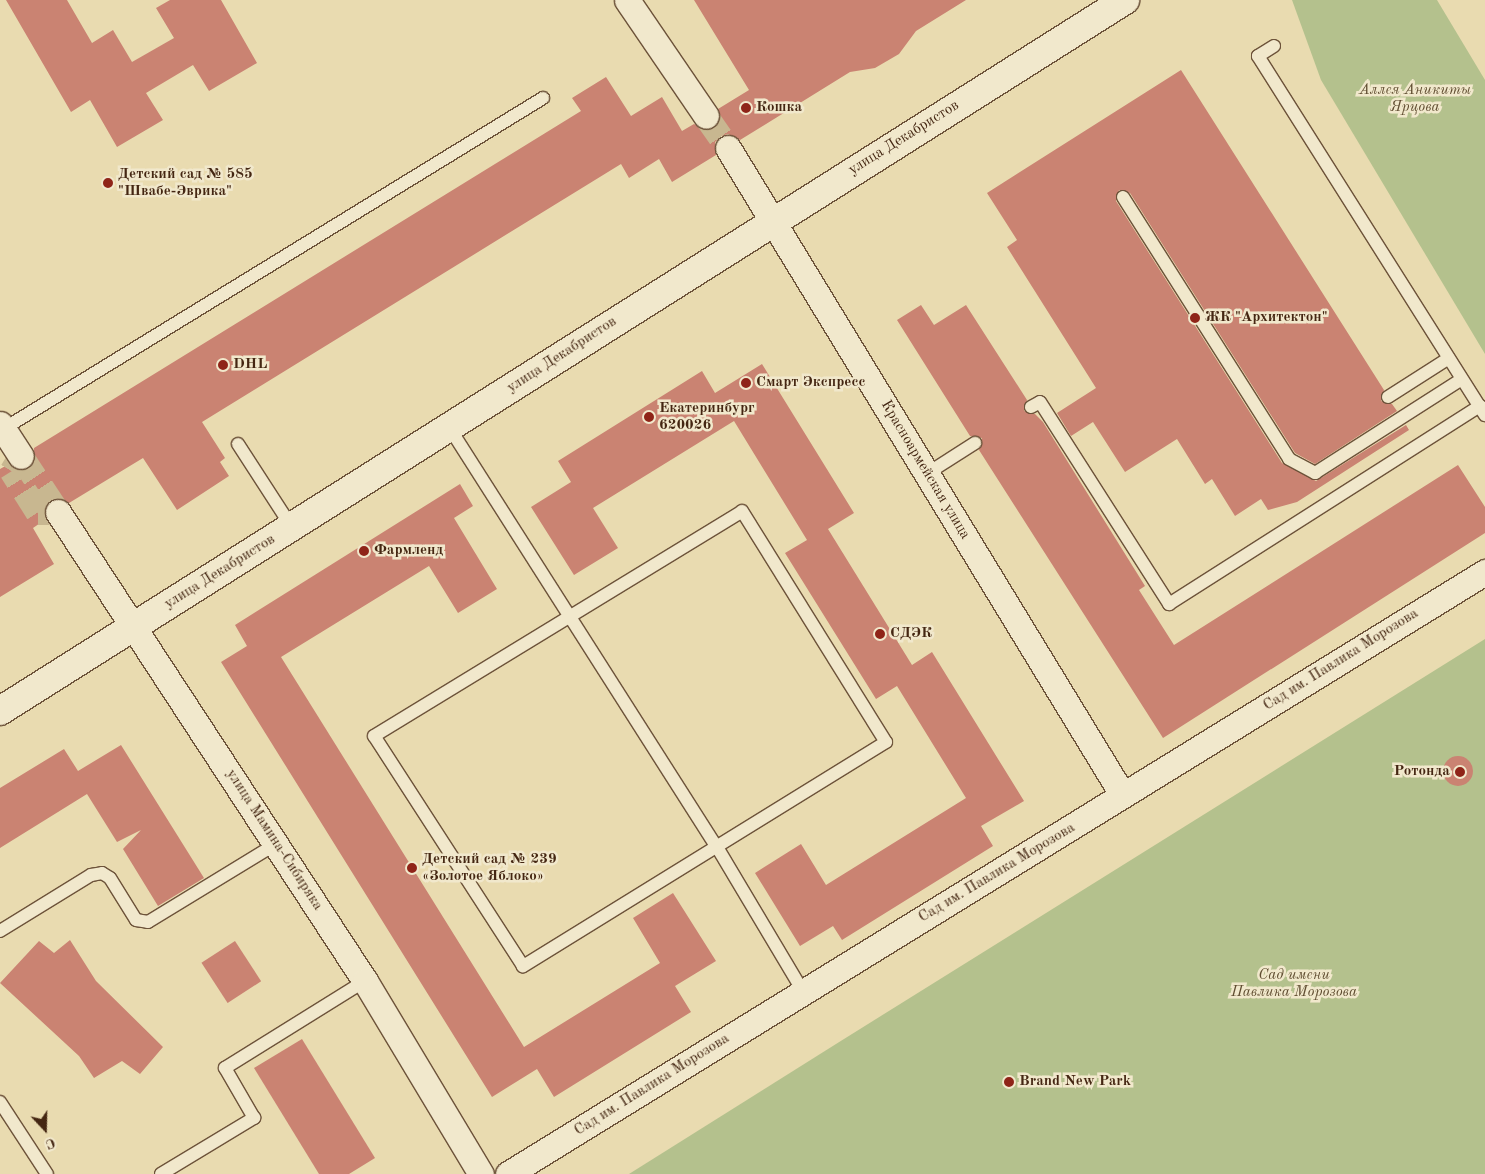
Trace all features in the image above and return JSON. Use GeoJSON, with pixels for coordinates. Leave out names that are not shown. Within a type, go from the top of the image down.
{"type":"FeatureCollection","features":[{"type":"Feature","properties":{"kind":"main road","name":"улица Декабристов"},"geometry":{"type":"LineString","coordinates":[[0,711],[772,220],[1124,0]]}},
{"type":"Feature","properties":{"kind":"street"},"geometry":{"type":"LineString","coordinates":[[627,0],[706,116]]}},
{"type":"Feature","properties":{"kind":"street","name":"Красноармейская улица"},"geometry":{"type":"LineString","coordinates":[[728,148],[928,473],[1122,794]]}},
{"type":"Feature","properties":{"kind":"street"},"geometry":{"type":"LineString","coordinates":[[1,428],[21,456]]}},
{"type":"Feature","properties":{"kind":"street","name":"улица Мамина-Сибиряка"},"geometry":{"type":"LineString","coordinates":[[58,512],[365,981],[481,1174]]}},
{"type":"Feature","properties":{"kind":"street","name":"Сад им. Павлика Морозова"},"geometry":{"type":"LineString","coordinates":[[508,1174],[1485,572]]}},
{"type":"Feature","properties":{"kind":"lane"},"geometry":{"type":"LineString","coordinates":[[1031,408],[1040,402],[1169,604],[1482,410],[1258,56],[1274,46]]}},
{"type":"Feature","properties":{"kind":"lane"},"geometry":{"type":"LineString","coordinates":[[1,428],[543,98]]}},
{"type":"Feature","properties":{"kind":"lane"},"geometry":{"type":"LineString","coordinates":[[1122,197],[1289,459],[1297,464],[1315,472],[1462,379]]}},
{"type":"Feature","properties":{"kind":"lane"},"geometry":{"type":"LineString","coordinates":[[1388,397],[1449,358]]}},
{"type":"Feature","properties":{"kind":"lane"},"geometry":{"type":"LineString","coordinates":[[449,427],[717,847],[803,991]]}},
{"type":"Feature","properties":{"kind":"lane"},"geometry":{"type":"LineString","coordinates":[[928,473],[975,443]]}},
{"type":"Feature","properties":{"kind":"lane"},"geometry":{"type":"LineString","coordinates":[[238,444],[291,526]]}},
{"type":"Feature","properties":{"kind":"lane"},"geometry":{"type":"LineString","coordinates":[[742,511],[886,742],[717,847],[523,966],[374,736],[571,618],[742,511]]}},
{"type":"Feature","properties":{"kind":"lane"},"geometry":{"type":"LineString","coordinates":[[0,931],[91,875],[102,873],[110,878],[136,920],[148,922],[276,844]]}},
{"type":"Feature","properties":{"kind":"lane"},"geometry":{"type":"LineString","coordinates":[[161,1174],[254,1118],[225,1068],[365,981]]}},
{"type":"Feature","properties":{"kind":"lane"},"geometry":{"type":"LineString","coordinates":[[0,1102],[47,1174]]}},
{"type":"Feature","properties":{"kind":"green space","name":"Аллея Аникиты Ярцова"},"geometry":{"type":"Polygon","coordinates":[[[1292,0],[1437,0],[1485,80],[1485,354],[1321,80],[1292,0]]]}},
{"type":"Feature","properties":{"kind":"green space","name":"Сад имени Павлика Морозова"},"geometry":{"type":"Polygon","coordinates":[[[1485,639],[1485,1174],[629,1174],[836,1044],[1485,639]]]}},
{"type":"Feature","properties":{"kind":"building"},"geometry":{"type":"Polygon","coordinates":[[[6,0],[67,0],[92,43],[113,30],[132,62],[174,38],[156,8],[170,0],[221,0],[257,63],[209,91],[193,65],[146,93],[163,120],[117,147],[90,100],[71,112],[6,0]]]}},
{"type":"Feature","properties":{"kind":"building"},"geometry":{"type":"Polygon","coordinates":[[[694,0],[966,0],[916,31],[899,54],[875,68],[850,72],[740,140],[728,134],[721,136],[715,142],[716,155],[672,182],[659,159],[629,178],[621,164],[202,422],[225,458],[220,462],[229,476],[177,510],[143,458],[69,503],[58,498],[51,500],[45,506],[46,519],[33,528],[54,564],[0,597],[0,469],[9,464],[15,469],[28,468],[34,462],[34,448],[581,111],[572,98],[606,77],[631,116],[662,97],[682,131],[694,124],[707,130],[714,128],[719,122],[718,109],[749,90],[694,0]]]}},
{"type":"Feature","properties":{"kind":"building","name":"ЖК \"Архитектон\""},"geometry":{"type":"Polygon","coordinates":[[[1181,70],[1384,390],[1381,401],[1392,404],[1397,411],[1315,464],[1295,453],[1130,193],[1119,190],[1116,201],[1282,463],[1316,481],[1406,425],[1409,430],[1297,502],[1268,510],[1261,499],[1235,516],[1212,479],[1205,484],[1177,439],[1125,472],[1093,422],[1071,436],[1057,413],[1096,388],[1007,247],[1017,240],[987,193],[1181,70]]]}},
{"type":"Feature","properties":{"kind":"building"},"geometry":{"type":"Polygon","coordinates":[[[921,305],[934,325],[966,305],[1027,400],[1024,411],[1035,414],[1043,422],[1145,586],[1139,590],[1174,645],[1458,465],[1485,507],[1485,533],[1163,738],[979,450],[982,438],[970,436],[897,320],[921,305]]]}},
{"type":"Feature","properties":{"kind":"building"},"geometry":{"type":"Polygon","coordinates":[[[762,364],[854,513],[828,529],[912,665],[932,652],[1024,801],[981,826],[993,846],[842,940],[833,926],[800,946],[755,873],[801,844],[826,885],[966,798],[897,686],[876,699],[785,553],[807,540],[734,421],[593,508],[618,548],[574,575],[531,507],[571,482],[558,461],[702,371],[715,393],[762,364]]]}},
{"type":"Feature","properties":{"kind":"building"},"geometry":{"type":"Polygon","coordinates":[[[460,484],[473,506],[454,518],[497,589],[458,613],[429,566],[281,657],[524,1047],[660,963],[633,918],[673,893],[716,961],[675,986],[691,1012],[554,1097],[537,1069],[492,1097],[221,662],[247,646],[235,625],[460,484]]]}},
{"type":"Feature","properties":{"kind":"building"},"geometry":{"type":"Polygon","coordinates":[[[121,745],[204,878],[158,906],[123,849],[141,830],[117,842],[87,794],[0,848],[0,788],[64,749],[78,771],[121,745]]]}},
{"type":"Feature","properties":{"kind":"building"},"geometry":{"type":"Polygon","coordinates":[[[1458,756],[1469,760],[1473,771],[1469,782],[1458,786],[1447,782],[1443,771],[1447,760],[1458,756]]]}},
{"type":"Feature","properties":{"kind":"building"},"geometry":{"type":"Polygon","coordinates":[[[70,940],[96,981],[163,1047],[140,1074],[122,1061],[94,1078],[79,1056],[0,983],[39,941],[54,953],[70,940]]]}},
{"type":"Feature","properties":{"kind":"building"},"geometry":{"type":"Polygon","coordinates":[[[235,941],[261,981],[228,1003],[201,963],[235,941]]]}},
{"type":"Feature","properties":{"kind":"building"},"geometry":{"type":"Polygon","coordinates":[[[302,1039],[375,1158],[349,1174],[319,1174],[254,1068],[302,1039]]]}},
{"type":"Feature","properties":{"kind":"tunnel"},"geometry":{"type":"LineString","coordinates":[[706,116],[728,148]]}},
{"type":"Feature","properties":{"kind":"tunnel"},"geometry":{"type":"LineString","coordinates":[[21,456],[58,512],[38,512],[12,471],[21,456]]}},
{"type":"Feature","properties":{"kind":"place","name":"Кошка"},"geometry":{"type":"Point","coordinates":[746,108]}},
{"type":"Feature","properties":{"kind":"place","name":"Детский сад № 585 \"Швабе-Эврика\""},"geometry":{"type":"Point","coordinates":[108,183]}},
{"type":"Feature","properties":{"kind":"place","name":"ЖК \"Архитектон\""},"geometry":{"type":"Point","coordinates":[1195,318]}},
{"type":"Feature","properties":{"kind":"place","name":"DHL"},"geometry":{"type":"Point","coordinates":[223,365]}},
{"type":"Feature","properties":{"kind":"place","name":"Смарт Экспресс"},"geometry":{"type":"Point","coordinates":[746,383]}},
{"type":"Feature","properties":{"kind":"place","name":"Екатеринбург 620026"},"geometry":{"type":"Point","coordinates":[649,417]}},
{"type":"Feature","properties":{"kind":"place","name":"Фармленд"},"geometry":{"type":"Point","coordinates":[364,551]}},
{"type":"Feature","properties":{"kind":"place","name":"СДЭК"},"geometry":{"type":"Point","coordinates":[880,634]}},
{"type":"Feature","properties":{"kind":"place","name":"Ротонда"},"geometry":{"type":"Point","coordinates":[1460,772]}},
{"type":"Feature","properties":{"kind":"place","name":"Детский сад № 239 «Золотое Яблоко»"},"geometry":{"type":"Point","coordinates":[412,868]}},
{"type":"Feature","properties":{"kind":"place","name":"Brand New Park"},"geometry":{"type":"Point","coordinates":[1009,1082]}}]}
